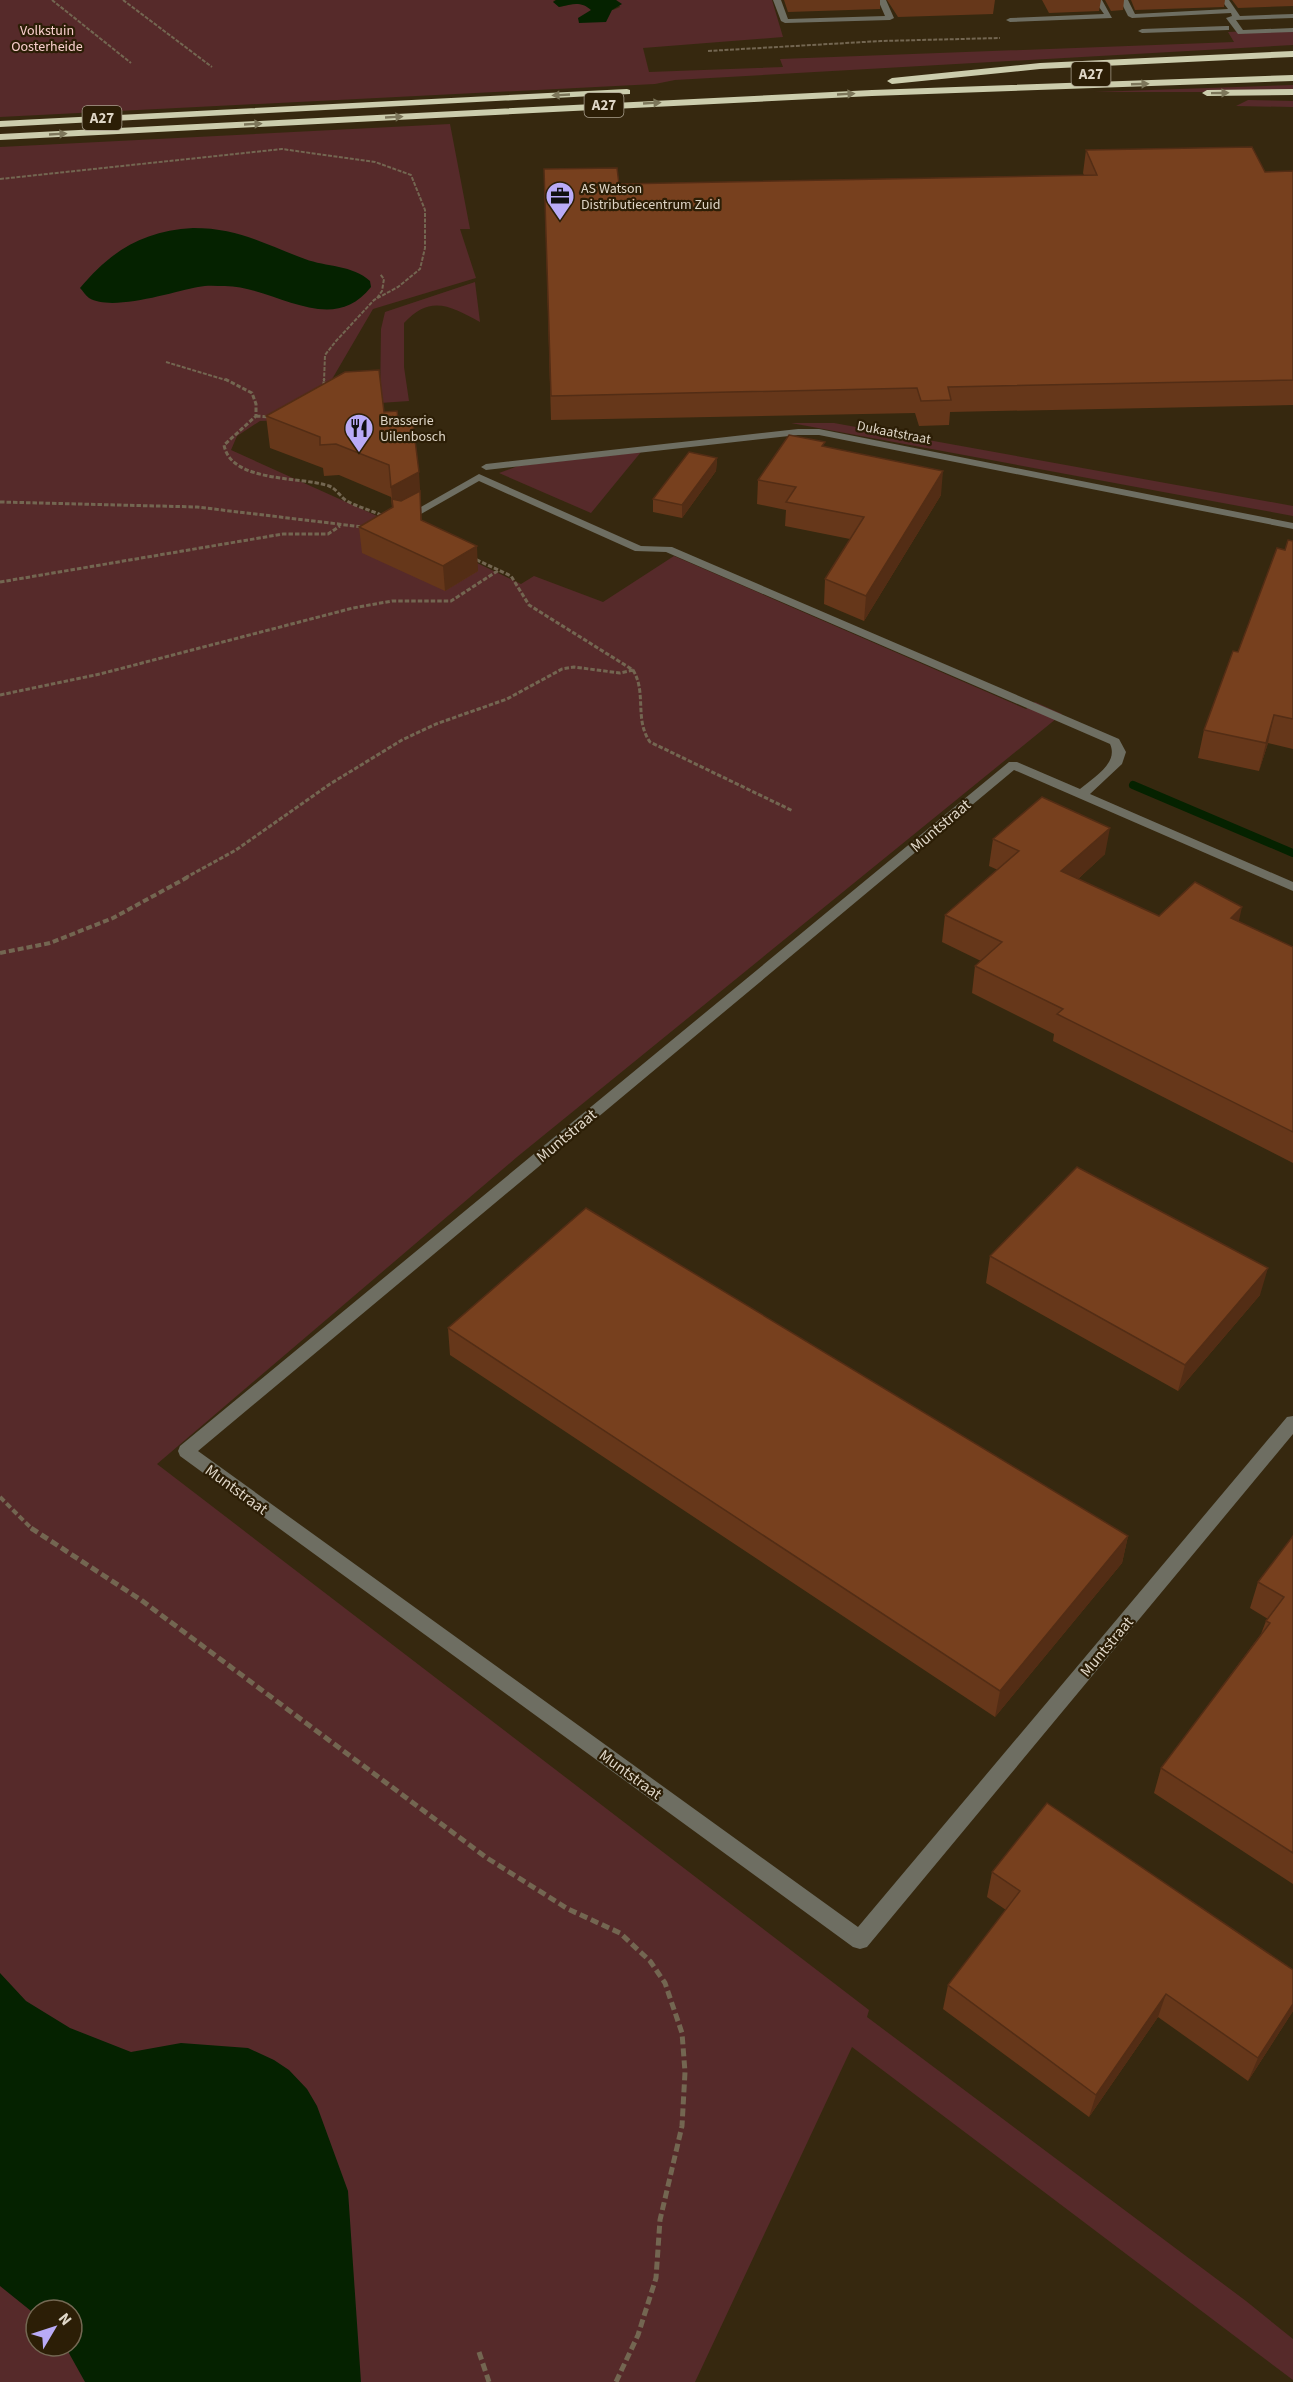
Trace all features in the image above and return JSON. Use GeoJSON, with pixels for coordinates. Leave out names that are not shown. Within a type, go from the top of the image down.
{"type":"FeatureCollection","features":[{"type":"Feature","properties":{"kind":"highway","name":"A27"},"geometry":{"type":"LineString","coordinates":[[892,81],[1040,66],[1293,54]]}},
{"type":"Feature","properties":{"kind":"highway","name":"A27"},"geometry":{"type":"LineString","coordinates":[[880,81],[1293,68]]}},
{"type":"Feature","properties":{"kind":"highway","name":"A27"},"geometry":{"type":"LineString","coordinates":[[0,137],[872,93],[1293,78]]}},
{"type":"Feature","properties":{"kind":"highway","name":"A27"},"geometry":{"type":"LineString","coordinates":[[0,124],[634,92]]}},
{"type":"Feature","properties":{"kind":"highway"},"geometry":{"type":"LineString","coordinates":[[1200,93],[1293,92]]}},
{"type":"Feature","properties":{"kind":"highway","name":"A27"},"geometry":{"type":"LineString","coordinates":[[872,93],[1015,96],[1154,94]]}},
{"type":"Feature","properties":{"kind":"street"},"geometry":{"type":"LineString","coordinates":[[777,0],[785,21],[890,18],[882,0]]}},
{"type":"Feature","properties":{"kind":"street"},"geometry":{"type":"LineString","coordinates":[[1010,20],[1109,16],[1098,0]]}},
{"type":"Feature","properties":{"kind":"street"},"geometry":{"type":"LineString","coordinates":[[1124,0],[1145,34],[1226,28]]}},
{"type":"Feature","properties":{"kind":"street"},"geometry":{"type":"LineString","coordinates":[[1225,0],[1236,14]]}},
{"type":"Feature","properties":{"kind":"street"},"geometry":{"type":"LineString","coordinates":[[1132,16],[1236,14],[1293,16]]}},
{"type":"Feature","properties":{"kind":"street"},"geometry":{"type":"LineString","coordinates":[[1236,14],[1230,18],[1241,32],[1293,30]]}},
{"type":"Feature","properties":{"kind":"street","name":"Dukaatstraat"},"geometry":{"type":"LineString","coordinates":[[486,467],[763,435],[819,432],[1293,526]]}},
{"type":"Feature","properties":{"kind":"street"},"geometry":{"type":"LineString","coordinates":[[399,522],[479,477],[639,549],[668,549],[1115,742],[1120,752],[1118,762],[1082,795]]}},
{"type":"Feature","properties":{"kind":"street","name":"Muntstraat"},"geometry":{"type":"LineString","coordinates":[[1293,887],[1013,765],[186,1451],[860,1940],[1293,1422]]}},
{"type":"Feature","properties":{"kind":"path"},"geometry":{"type":"LineString","coordinates":[[52,0],[131,63]]}},
{"type":"Feature","properties":{"kind":"path"},"geometry":{"type":"LineString","coordinates":[[123,0],[212,67]]}},
{"type":"Feature","properties":{"kind":"path"},"geometry":{"type":"LineString","coordinates":[[708,51],[1007,37]]}},
{"type":"Feature","properties":{"kind":"path"},"geometry":{"type":"LineString","coordinates":[[0,179],[282,149],[394,166],[411,175],[424,210],[425,248],[420,269],[398,287],[374,300]]}},
{"type":"Feature","properties":{"kind":"path"},"geometry":{"type":"LineString","coordinates":[[322,391],[325,384],[325,355],[382,291],[384,279],[380,274]]}},
{"type":"Feature","properties":{"kind":"path"},"geometry":{"type":"LineString","coordinates":[[166,362],[245,387],[255,398],[256,416]]}},
{"type":"Feature","properties":{"kind":"path"},"geometry":{"type":"LineString","coordinates":[[275,417],[256,416],[224,445],[223,451],[226,456],[257,474],[333,487],[343,498],[399,522]]}},
{"type":"Feature","properties":{"kind":"path"},"geometry":{"type":"LineString","coordinates":[[0,502],[197,507],[369,528],[399,522]]}},
{"type":"Feature","properties":{"kind":"path"},"geometry":{"type":"LineString","coordinates":[[0,582],[283,534],[328,534],[340,525]]}},
{"type":"Feature","properties":{"kind":"path"},"geometry":{"type":"LineString","coordinates":[[469,556],[511,576],[529,605],[633,670],[642,684],[639,710],[644,736],[650,742],[793,811]]}},
{"type":"Feature","properties":{"kind":"path"},"geometry":{"type":"LineString","coordinates":[[0,694],[100,674],[354,608],[392,601],[451,601],[499,570]]}},
{"type":"Feature","properties":{"kind":"path"},"geometry":{"type":"LineString","coordinates":[[0,953],[50,943],[113,918],[236,850],[340,778],[402,740],[436,724],[507,699],[562,669],[574,667],[620,673],[633,670]]}},
{"type":"Feature","properties":{"kind":"path"},"geometry":{"type":"LineString","coordinates":[[0,1497],[23,1522],[45,1539],[141,1600],[487,1858],[568,1909],[620,1933],[650,1961],[665,1983],[682,2034],[685,2072],[682,2126],[660,2220],[656,2278],[638,2335],[616,2382]]}},
{"type":"Feature","properties":{"kind":"path"},"geometry":{"type":"LineString","coordinates":[[479,2352],[489,2382]]}},
{"type":"Feature","properties":{"kind":"green space","name":"Volkstuin Oosterheide"},"geometry":{"type":"Polygon","coordinates":[[[0,0],[556,0],[553,1],[559,7],[578,3],[613,10],[620,7],[616,0],[772,0],[783,37],[643,48],[649,72],[783,67],[780,59],[1234,42],[1228,32],[1293,29],[1293,45],[675,80],[655,84],[0,117],[0,0]]]}},
{"type":"Feature","properties":{"kind":"green space"},"geometry":{"type":"Polygon","coordinates":[[[1293,85],[1293,92],[1094,92],[1293,85]]]}},
{"type":"Feature","properties":{"kind":"green space"},"geometry":{"type":"Polygon","coordinates":[[[1248,100],[1293,101],[1293,107],[1236,106],[1248,100]]]}},
{"type":"Feature","properties":{"kind":"green space"},"geometry":{"type":"Polygon","coordinates":[[[450,124],[470,229],[460,229],[476,278],[373,309],[321,398],[290,420],[260,421],[237,436],[231,450],[521,584],[534,576],[603,602],[674,556],[1026,709],[1035,702],[1062,714],[517,1157],[157,1464],[869,2010],[867,2017],[1246,2301],[1293,2339],[1293,2380],[852,2047],[695,2382],[0,2382],[0,147],[450,124]]]}},
{"type":"Feature","properties":{"kind":"green space"},"geometry":{"type":"Polygon","coordinates":[[[475,282],[480,322],[460,311],[432,306],[423,308],[404,323],[404,367],[409,401],[380,403],[381,329],[385,312],[475,282]]]}},
{"type":"Feature","properties":{"kind":"green space"},"geometry":{"type":"Polygon","coordinates":[[[791,423],[834,423],[1293,506],[1293,516],[791,423]]]}},
{"type":"Feature","properties":{"kind":"green space"},"geometry":{"type":"Polygon","coordinates":[[[641,452],[591,513],[499,473],[518,466],[641,452]]]}},
{"type":"Feature","properties":{"kind":"shaded area"},"geometry":{"type":"Polygon","coordinates":[[[556,0],[616,0],[622,4],[612,10],[606,22],[579,23],[578,18],[591,10],[580,4],[559,7],[553,2],[556,0]]]}},
{"type":"Feature","properties":{"kind":"shaded area"},"geometry":{"type":"Polygon","coordinates":[[[193,228],[238,234],[313,262],[348,269],[370,281],[371,287],[355,302],[338,308],[320,309],[301,306],[244,288],[225,286],[201,286],[142,300],[112,303],[89,298],[80,288],[104,263],[130,245],[159,233],[193,228]]]}},
{"type":"Feature","properties":{"kind":"shaded area"},"geometry":{"type":"Polygon","coordinates":[[[0,1973],[26,2001],[70,2028],[131,2052],[181,2043],[248,2048],[289,2070],[307,2089],[317,2106],[348,2191],[361,2382],[85,2382],[72,2358],[84,2358],[84,2298],[24,2298],[24,2305],[0,2286],[0,1973]]]}},
{"type":"Feature","properties":{"kind":"building"},"geometry":{"type":"Polygon","coordinates":[[[1252,147],[1265,172],[1293,171],[1293,380],[948,387],[951,400],[921,401],[917,388],[551,396],[544,169],[617,168],[619,184],[1097,175],[1086,150],[1252,147]]]}},
{"type":"Feature","properties":{"kind":"building"},"geometry":{"type":"Polygon","coordinates":[[[379,370],[384,412],[397,411],[399,425],[413,424],[419,472],[391,487],[389,465],[336,444],[320,445],[320,437],[266,416],[345,372],[379,370]]]}},
{"type":"Feature","properties":{"kind":"building"},"geometry":{"type":"Polygon","coordinates":[[[789,435],[825,442],[822,446],[943,471],[866,596],[825,579],[864,517],[786,502],[796,487],[758,480],[789,435]]]}},
{"type":"Feature","properties":{"kind":"building"},"geometry":{"type":"Polygon","coordinates":[[[689,452],[717,458],[682,505],[653,499],[689,452]]]}},
{"type":"Feature","properties":{"kind":"building"},"geometry":{"type":"Polygon","coordinates":[[[420,491],[421,520],[477,546],[443,566],[359,527],[393,507],[392,499],[401,501],[420,491]]]}},
{"type":"Feature","properties":{"kind":"building"},"geometry":{"type":"Polygon","coordinates":[[[1288,540],[1293,541],[1293,719],[1274,715],[1266,743],[1204,730],[1233,651],[1238,652],[1277,548],[1285,550],[1288,540]]]}},
{"type":"Feature","properties":{"kind":"building"},"geometry":{"type":"Polygon","coordinates":[[[1042,797],[1110,828],[1061,871],[1159,916],[1195,882],[1242,907],[1231,918],[1293,947],[1293,1132],[1057,1014],[1063,1009],[975,966],[1002,942],[945,915],[1019,851],[993,839],[1042,797]]]}},
{"type":"Feature","properties":{"kind":"building"},"geometry":{"type":"Polygon","coordinates":[[[1077,1167],[1268,1268],[1185,1365],[990,1256],[1077,1167]]]}},
{"type":"Feature","properties":{"kind":"building"},"geometry":{"type":"Polygon","coordinates":[[[586,1208],[1128,1536],[1000,1691],[448,1328],[586,1208]]]}},
{"type":"Feature","properties":{"kind":"building"},"geometry":{"type":"Polygon","coordinates":[[[1293,1536],[1293,1853],[1161,1768],[1270,1623],[1266,1621],[1284,1597],[1258,1582],[1293,1536]]]}},
{"type":"Feature","properties":{"kind":"building"},"geometry":{"type":"Polygon","coordinates":[[[1047,1803],[1293,1970],[1293,2004],[1258,2058],[1166,1994],[1096,2095],[948,1985],[1020,1891],[992,1872],[1047,1803]]]}},
{"type":"Feature","properties":{"kind":"waterway"},"geometry":{"type":"LineString","coordinates":[[1133,785],[1293,853]]}},
{"type":"Feature","properties":{"kind":"place","name":"AS Watson Distributiecentrum Zuid"},"geometry":{"type":"Point","coordinates":[560,222]}},
{"type":"Feature","properties":{"kind":"place","name":"Brasserie Uilenbosch"},"geometry":{"type":"Point","coordinates":[359,454]}}]}
